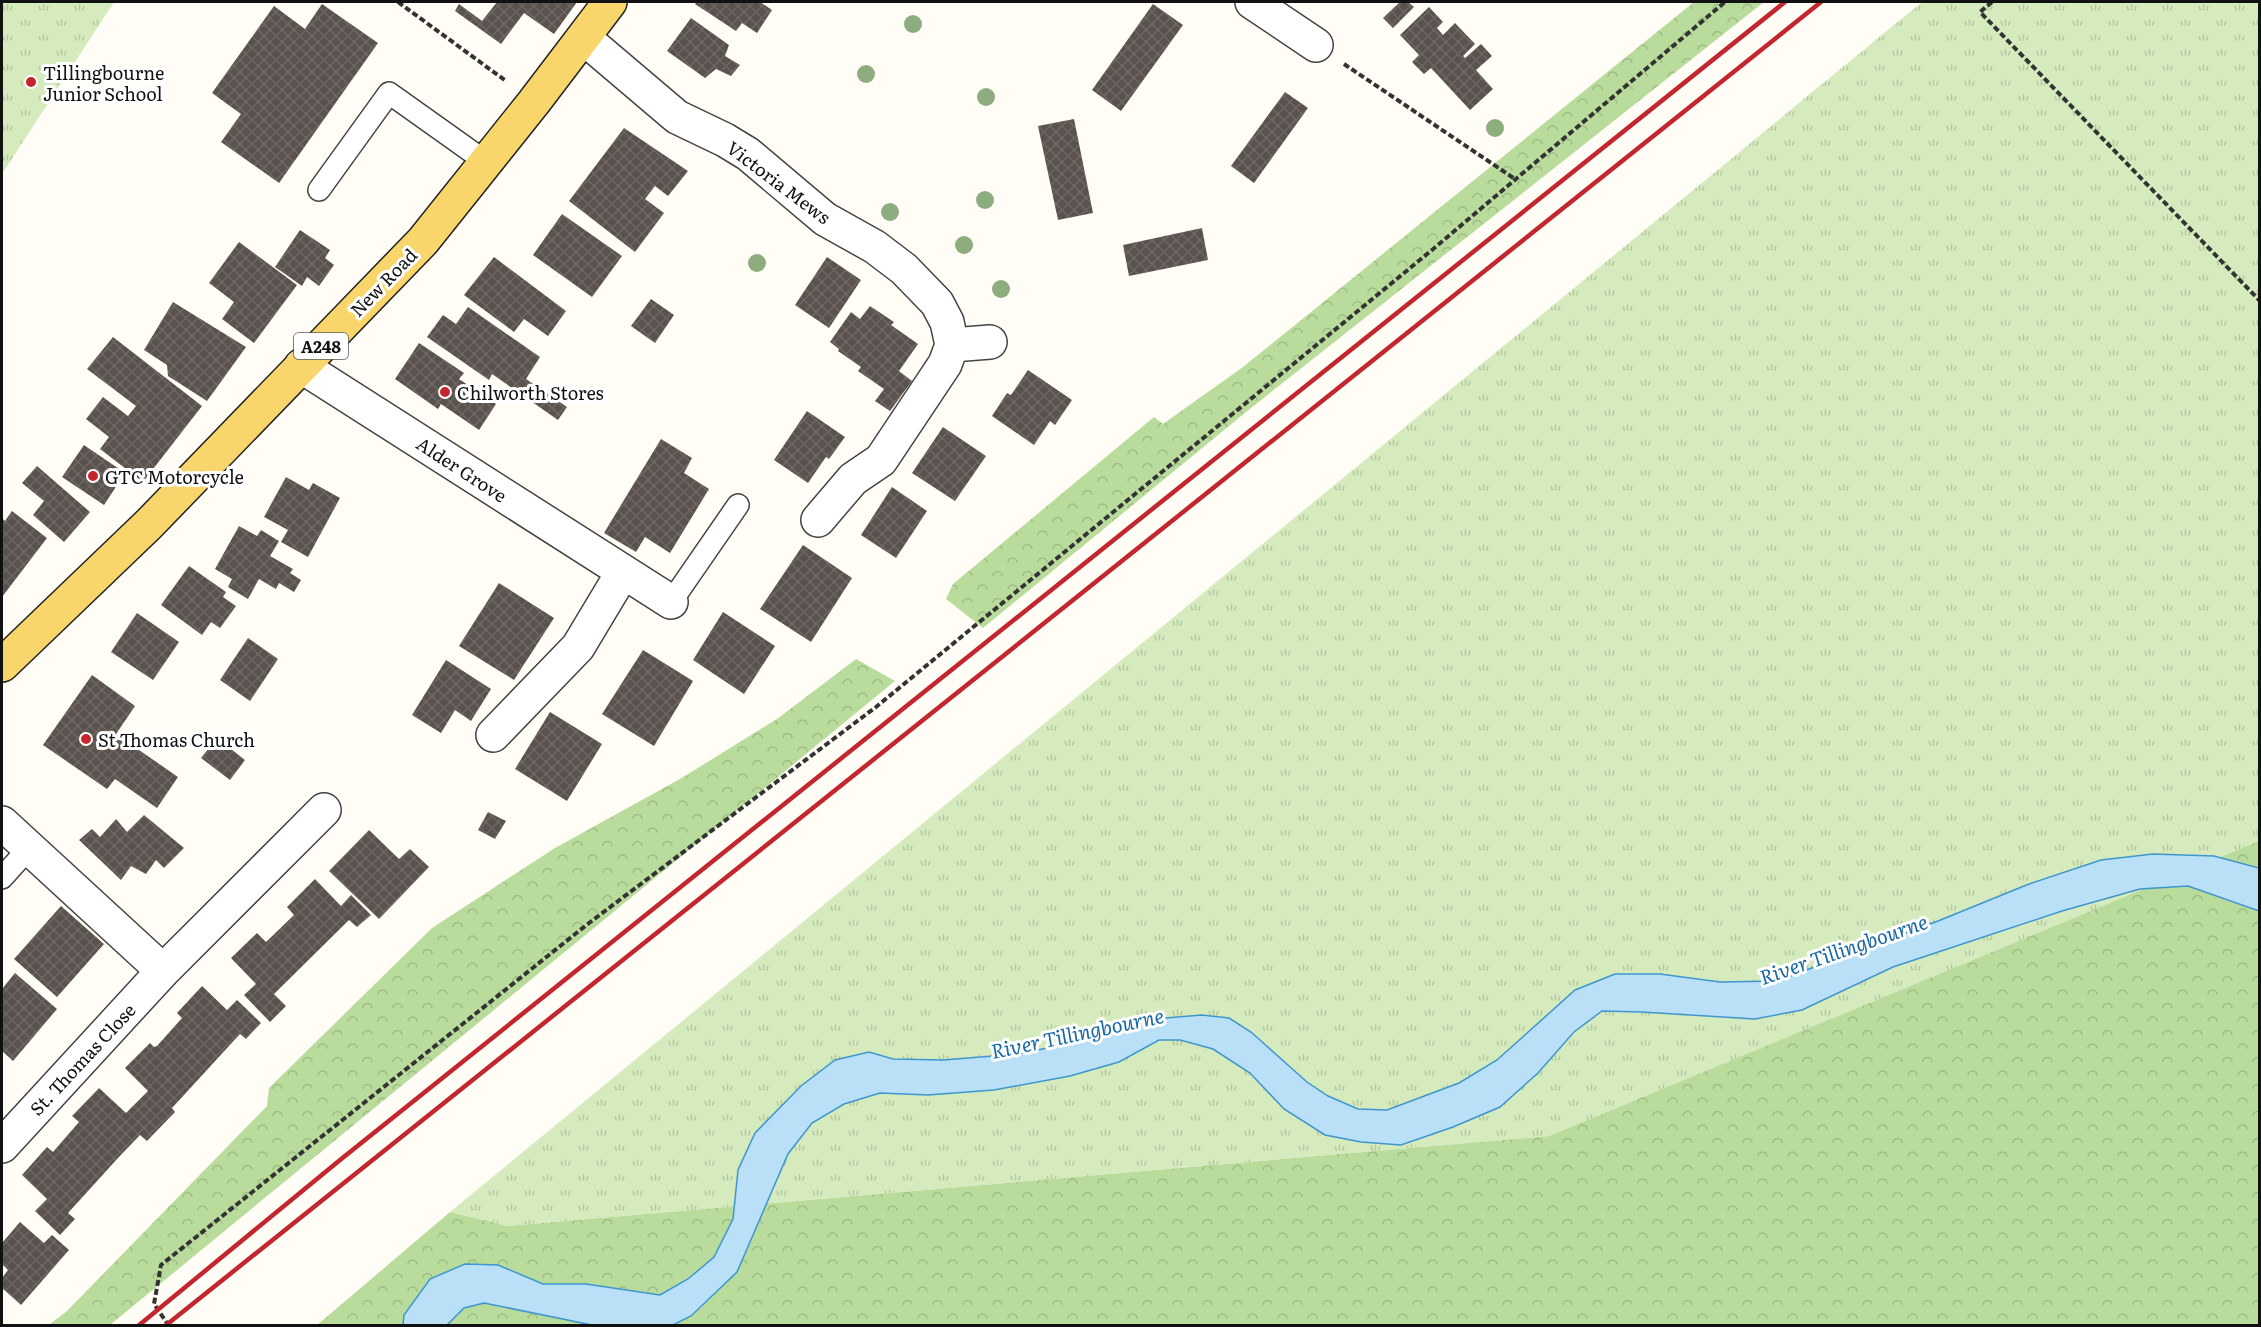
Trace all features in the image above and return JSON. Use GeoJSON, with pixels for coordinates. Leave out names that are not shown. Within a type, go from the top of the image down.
{"type":"FeatureCollection","features":[{"type":"Feature","properties":{"kind":"main road","name":"New Road"},"geometry":{"type":"LineString","coordinates":[[2,665],[149,524],[423,241],[610,2]]}},
{"type":"Feature","properties":{"kind":"street"},"geometry":{"type":"LineString","coordinates":[[1252,2],[1316,45]]}},
{"type":"Feature","properties":{"kind":"street","name":"Victoria Mews"},"geometry":{"type":"LineString","coordinates":[[584,38],[677,117],[748,154],[825,219],[875,247],[904,269],[937,303],[947,322],[952,345]]}},
{"type":"Feature","properties":{"kind":"street"},"geometry":{"type":"LineString","coordinates":[[818,520],[853,479],[881,460],[945,364],[952,345],[990,342]]}},
{"type":"Feature","properties":{"kind":"street","name":"Alder Grove"},"geometry":{"type":"LineString","coordinates":[[301,366],[671,602]]}},
{"type":"Feature","properties":{"kind":"street"},"geometry":{"type":"LineString","coordinates":[[493,735],[578,647],[623,572]]}},
{"type":"Feature","properties":{"kind":"street","name":"St. Thomas Close"},"geometry":{"type":"LineString","coordinates":[[2,1146],[163,971],[324,810]]}},
{"type":"Feature","properties":{"kind":"street"},"geometry":{"type":"LineString","coordinates":[[2,823],[163,971]]}},
{"type":"Feature","properties":{"kind":"lane"},"geometry":{"type":"LineString","coordinates":[[319,190],[388,93],[486,162]]}},
{"type":"Feature","properties":{"kind":"lane"},"geometry":{"type":"LineString","coordinates":[[671,602],[738,505]]}},
{"type":"Feature","properties":{"kind":"lane"},"geometry":{"type":"LineString","coordinates":[[2,878],[29,848]]}},
{"type":"Feature","properties":{"kind":"path"},"geometry":{"type":"LineString","coordinates":[[398,2],[534,102]]}},
{"type":"Feature","properties":{"kind":"path"},"geometry":{"type":"LineString","coordinates":[[169,1326],[154,1304],[161,1265],[589,923],[876,707],[1432,250],[1725,2]]}},
{"type":"Feature","properties":{"kind":"path"},"geometry":{"type":"LineString","coordinates":[[1992,2],[1980,12],[2259,301]]}},
{"type":"Feature","properties":{"kind":"path"},"geometry":{"type":"LineString","coordinates":[[1316,45],[1515,179]]}},
{"type":"Feature","properties":{"kind":"green space","name":"Tillingbourne Junior School"},"geometry":{"type":"Polygon","coordinates":[[[2,2],[114,2],[2,174],[2,2]]]}},
{"type":"Feature","properties":{"kind":"green space"},"geometry":{"type":"Polygon","coordinates":[[[1694,2],[1764,2],[1246,412],[983,628],[946,599],[953,584],[1154,417],[1163,424],[1243,367],[1694,2]]]}},
{"type":"Feature","properties":{"kind":"green space"},"geometry":{"type":"Polygon","coordinates":[[[1922,2],[2259,2],[2259,841],[1549,1136],[508,1226],[450,1212],[1922,2]]]}},
{"type":"Feature","properties":{"kind":"green space"},"geometry":{"type":"Polygon","coordinates":[[[856,659],[895,681],[110,1325],[49,1325],[67,1311],[267,1106],[269,1088],[432,928],[555,848],[680,779],[777,719],[856,659]]]}},
{"type":"Feature","properties":{"kind":"green space"},"geometry":{"type":"Polygon","coordinates":[[[2259,841],[2259,1325],[316,1326],[450,1212],[508,1226],[1549,1136],[2259,841]]]}},
{"type":"Feature","properties":{"kind":"water"},"geometry":{"type":"Polygon","coordinates":[[[2153,854],[2214,856],[2259,868],[2259,911],[2188,886],[2140,889],[2062,911],[1893,967],[1802,1010],[1755,1019],[1602,1011],[1574,1032],[1538,1073],[1500,1107],[1453,1127],[1401,1145],[1361,1142],[1325,1135],[1284,1109],[1250,1073],[1213,1049],[1180,1040],[1159,1040],[1119,1062],[1070,1076],[994,1090],[928,1095],[880,1093],[844,1104],[812,1123],[788,1154],[737,1272],[691,1316],[673,1325],[592,1325],[484,1303],[464,1308],[447,1325],[403,1325],[404,1315],[430,1279],[465,1264],[498,1265],[543,1284],[586,1284],[660,1295],[688,1279],[714,1257],[733,1219],[738,1170],[755,1133],[801,1086],[835,1060],[869,1052],[893,1059],[943,1060],[1018,1054],[1067,1044],[1113,1025],[1202,1015],[1229,1018],[1251,1032],[1307,1082],[1328,1096],[1358,1109],[1387,1110],[1459,1083],[1497,1060],[1575,990],[1615,974],[1660,974],[1720,982],[1777,981],[1938,921],[2029,884],[2101,860],[2153,854]]]}},
{"type":"Feature","properties":{"kind":"building"},"geometry":{"type":"Polygon","coordinates":[[[497,2],[577,2],[554,34],[524,13],[501,44],[455,11],[459,4],[482,21],[497,2]]]}},
{"type":"Feature","properties":{"kind":"building"},"geometry":{"type":"Polygon","coordinates":[[[697,2],[760,2],[772,10],[757,33],[742,23],[736,31],[695,4],[697,2]]]}},
{"type":"Feature","properties":{"kind":"building"},"geometry":{"type":"Polygon","coordinates":[[[1400,2],[1408,2],[1414,7],[1393,28],[1383,18],[1400,2]]]}},
{"type":"Feature","properties":{"kind":"building"},"geometry":{"type":"Polygon","coordinates":[[[322,4],[378,43],[279,183],[221,142],[241,114],[212,93],[274,6],[305,29],[322,4]]]}},
{"type":"Feature","properties":{"kind":"building"},"geometry":{"type":"Polygon","coordinates":[[[1153,4],[1183,25],[1121,111],[1092,90],[1153,4]]]}},
{"type":"Feature","properties":{"kind":"building"},"geometry":{"type":"Polygon","coordinates":[[[1429,7],[1443,22],[1437,28],[1443,35],[1455,23],[1475,44],[1463,56],[1465,58],[1481,44],[1492,56],[1476,70],[1493,89],[1470,110],[1431,68],[1424,74],[1412,62],[1419,55],[1400,35],[1429,7]]]}},
{"type":"Feature","properties":{"kind":"building"},"geometry":{"type":"Polygon","coordinates":[[[691,18],[729,45],[725,56],[740,65],[731,76],[716,69],[705,78],[667,51],[691,18]]]}},
{"type":"Feature","properties":{"kind":"building"},"geometry":{"type":"Polygon","coordinates":[[[1285,92],[1308,108],[1254,183],[1231,166],[1285,92]]]}},
{"type":"Feature","properties":{"kind":"building"},"geometry":{"type":"Polygon","coordinates":[[[1074,119],[1093,213],[1058,220],[1038,126],[1074,119]]]}},
{"type":"Feature","properties":{"kind":"building"},"geometry":{"type":"Polygon","coordinates":[[[624,128],[688,171],[668,196],[655,186],[645,199],[664,213],[635,252],[569,201],[624,128]]]}},
{"type":"Feature","properties":{"kind":"building"},"geometry":{"type":"Polygon","coordinates":[[[562,214],[622,256],[592,297],[533,255],[562,214]]]}},
{"type":"Feature","properties":{"kind":"building"},"geometry":{"type":"Polygon","coordinates":[[[1202,228],[1208,260],[1129,276],[1123,245],[1202,228]]]}},
{"type":"Feature","properties":{"kind":"building"},"geometry":{"type":"Polygon","coordinates":[[[300,230],[330,250],[325,258],[334,265],[319,286],[307,277],[302,286],[275,267],[300,230]]]}},
{"type":"Feature","properties":{"kind":"building"},"geometry":{"type":"Polygon","coordinates":[[[239,242],[297,285],[254,343],[222,319],[234,302],[209,283],[239,242]]]}},
{"type":"Feature","properties":{"kind":"building"},"geometry":{"type":"Polygon","coordinates":[[[494,257],[566,311],[548,336],[524,319],[514,332],[464,295],[494,257]]]}},
{"type":"Feature","properties":{"kind":"building"},"geometry":{"type":"Polygon","coordinates":[[[827,257],[861,280],[829,328],[795,305],[827,257]]]}},
{"type":"Feature","properties":{"kind":"building"},"geometry":{"type":"Polygon","coordinates":[[[651,299],[674,315],[655,343],[631,326],[651,299]]]}},
{"type":"Feature","properties":{"kind":"building"},"geometry":{"type":"Polygon","coordinates":[[[173,302],[246,347],[207,401],[168,376],[167,365],[144,350],[173,302]]]}},
{"type":"Feature","properties":{"kind":"building"},"geometry":{"type":"Polygon","coordinates":[[[870,306],[894,322],[891,325],[918,344],[899,371],[912,381],[890,411],[875,401],[884,389],[858,371],[861,367],[838,351],[839,349],[830,342],[851,312],[860,319],[870,306]]]}},
{"type":"Feature","properties":{"kind":"building"},"geometry":{"type":"Polygon","coordinates":[[[468,307],[540,357],[526,379],[567,407],[558,420],[492,374],[489,380],[427,337],[443,315],[456,324],[468,307]]]}},
{"type":"Feature","properties":{"kind":"building"},"geometry":{"type":"Polygon","coordinates":[[[113,337],[202,406],[143,482],[100,449],[109,437],[86,419],[103,397],[128,416],[136,406],[87,369],[113,337]]]}},
{"type":"Feature","properties":{"kind":"building","name":"Chilworth Stores"},"geometry":{"type":"Polygon","coordinates":[[[419,343],[464,373],[459,379],[496,404],[479,430],[441,404],[438,409],[395,379],[419,343]]]}},
{"type":"Feature","properties":{"kind":"building"},"geometry":{"type":"Polygon","coordinates":[[[1028,370],[1072,400],[1055,425],[1050,421],[1034,445],[992,416],[1007,393],[1011,395],[1028,370]]]}},
{"type":"Feature","properties":{"kind":"building"},"geometry":{"type":"Polygon","coordinates":[[[807,411],[845,437],[829,459],[826,457],[808,483],[774,460],[807,411]]]}},
{"type":"Feature","properties":{"kind":"building"},"geometry":{"type":"Polygon","coordinates":[[[943,427],[986,456],[955,501],[912,473],[943,427]]]}},
{"type":"Feature","properties":{"kind":"building"},"geometry":{"type":"Polygon","coordinates":[[[661,439],[692,458],[684,473],[709,489],[670,553],[645,537],[636,552],[604,533],[661,439]]]}},
{"type":"Feature","properties":{"kind":"building"},"geometry":{"type":"Polygon","coordinates":[[[84,445],[125,473],[104,505],[62,477],[84,445]]]}},
{"type":"Feature","properties":{"kind":"building"},"geometry":{"type":"Polygon","coordinates":[[[37,466],[90,512],[64,542],[33,515],[44,501],[22,483],[37,466]]]}},
{"type":"Feature","properties":{"kind":"building"},"geometry":{"type":"Polygon","coordinates":[[[286,477],[309,490],[313,483],[340,498],[308,557],[281,542],[288,530],[264,517],[286,477]]]}},
{"type":"Feature","properties":{"kind":"building"},"geometry":{"type":"Polygon","coordinates":[[[892,487],[927,511],[896,558],[861,535],[892,487]]]}},
{"type":"Feature","properties":{"kind":"building"},"geometry":{"type":"Polygon","coordinates":[[[12,511],[47,538],[2,597],[2,518],[5,521],[12,511]]]}},
{"type":"Feature","properties":{"kind":"building"},"geometry":{"type":"Polygon","coordinates":[[[239,526],[257,536],[261,530],[279,541],[270,556],[293,569],[290,573],[301,580],[294,592],[279,583],[276,589],[259,579],[248,599],[228,587],[232,579],[215,569],[239,526]]]}},
{"type":"Feature","properties":{"kind":"building"},"geometry":{"type":"Polygon","coordinates":[[[803,545],[852,578],[811,642],[760,609],[803,545]]]}},
{"type":"Feature","properties":{"kind":"building"},"geometry":{"type":"Polygon","coordinates":[[[189,566],[226,592],[223,597],[236,606],[220,628],[211,622],[202,635],[161,605],[189,566]]]}},
{"type":"Feature","properties":{"kind":"building"},"geometry":{"type":"Polygon","coordinates":[[[499,583],[554,618],[514,680],[459,646],[499,583]]]}},
{"type":"Feature","properties":{"kind":"building"},"geometry":{"type":"Polygon","coordinates":[[[723,612],[775,646],[744,694],[693,660],[723,612]]]}},
{"type":"Feature","properties":{"kind":"building"},"geometry":{"type":"Polygon","coordinates":[[[137,613],[179,642],[153,680],[111,652],[137,613]]]}},
{"type":"Feature","properties":{"kind":"building"},"geometry":{"type":"Polygon","coordinates":[[[248,638],[278,659],[250,701],[220,680],[248,638]]]}},
{"type":"Feature","properties":{"kind":"building"},"geometry":{"type":"Polygon","coordinates":[[[643,650],[693,681],[654,746],[602,714],[643,650]]]}},
{"type":"Feature","properties":{"kind":"building"},"geometry":{"type":"Polygon","coordinates":[[[446,660],[491,689],[471,721],[455,710],[441,733],[412,715],[446,660]]]}},
{"type":"Feature","properties":{"kind":"building","name":"St Thomas Church"},"geometry":{"type":"Polygon","coordinates":[[[92,675],[135,706],[116,734],[178,777],[157,808],[115,779],[107,789],[43,745],[92,675]]]}},
{"type":"Feature","properties":{"kind":"building"},"geometry":{"type":"Polygon","coordinates":[[[550,712],[602,744],[567,801],[515,769],[550,712]]]}},
{"type":"Feature","properties":{"kind":"building"},"geometry":{"type":"Polygon","coordinates":[[[217,738],[245,760],[230,780],[201,758],[217,738]]]}},
{"type":"Feature","properties":{"kind":"building"},"geometry":{"type":"Polygon","coordinates":[[[488,812],[506,821],[495,839],[478,830],[488,812]]]}},
{"type":"Feature","properties":{"kind":"building"},"geometry":{"type":"Polygon","coordinates":[[[144,815],[184,848],[164,868],[156,860],[146,874],[131,866],[121,880],[79,840],[92,829],[100,837],[116,819],[127,832],[144,815]]]}},
{"type":"Feature","properties":{"kind":"building"},"geometry":{"type":"Polygon","coordinates":[[[369,830],[399,859],[410,849],[429,867],[379,919],[329,871],[369,830]]]}},
{"type":"Feature","properties":{"kind":"building"},"geometry":{"type":"Polygon","coordinates":[[[315,879],[341,906],[351,895],[371,915],[357,927],[349,920],[274,994],[286,1006],[270,1022],[244,995],[256,984],[231,958],[257,933],[266,942],[294,915],[287,907],[315,879]]]}},
{"type":"Feature","properties":{"kind":"building"},"geometry":{"type":"Polygon","coordinates":[[[61,906],[104,944],[57,997],[14,959],[61,906]]]}},
{"type":"Feature","properties":{"kind":"building"},"geometry":{"type":"Polygon","coordinates":[[[15,973],[57,1009],[13,1061],[2,1051],[2,989],[15,973]]]}},
{"type":"Feature","properties":{"kind":"building"},"geometry":{"type":"Polygon","coordinates":[[[202,986],[227,1010],[237,1000],[261,1023],[246,1039],[240,1034],[172,1108],[175,1112],[147,1141],[140,1135],[118,1158],[68,1213],[75,1219],[60,1235],[35,1211],[47,1199],[22,1175],[47,1147],[53,1152],[79,1122],[72,1116],[99,1088],[126,1113],[148,1091],[125,1068],[150,1043],[154,1047],[157,1046],[182,1018],[177,1013],[202,986]]]}},
{"type":"Feature","properties":{"kind":"building"},"geometry":{"type":"Polygon","coordinates":[[[20,1222],[44,1243],[52,1235],[69,1250],[21,1305],[2,1288],[2,1278],[8,1270],[2,1264],[2,1243],[20,1222]]]}},
{"type":"Feature","properties":{"kind":"railway"},"geometry":{"type":"LineString","coordinates":[[138,1326],[340,1160],[1785,2]]}},
{"type":"Feature","properties":{"kind":"railway"},"geometry":{"type":"LineString","coordinates":[[165,1326],[1821,2]]}},
{"type":"Feature","properties":{"kind":"place","name":"Tillingbourne Junior School"},"geometry":{"type":"Point","coordinates":[31,82]}},
{"type":"Feature","properties":{"kind":"place","name":"Chilworth Stores"},"geometry":{"type":"Point","coordinates":[445,392]}},
{"type":"Feature","properties":{"kind":"place","name":"GTC Motorcycle"},"geometry":{"type":"Point","coordinates":[93,476]}},
{"type":"Feature","properties":{"kind":"place","name":"St Thomas Church"},"geometry":{"type":"Point","coordinates":[86,739]}},
{"type":"Feature","properties":{"kind":"water label","name":"River Tillingbourne"},"geometry":{"type":"Point","coordinates":[1843,948]}},
{"type":"Feature","properties":{"kind":"water label","name":"River Tillingbourne"},"geometry":{"type":"Point","coordinates":[1077,1032]}}]}
